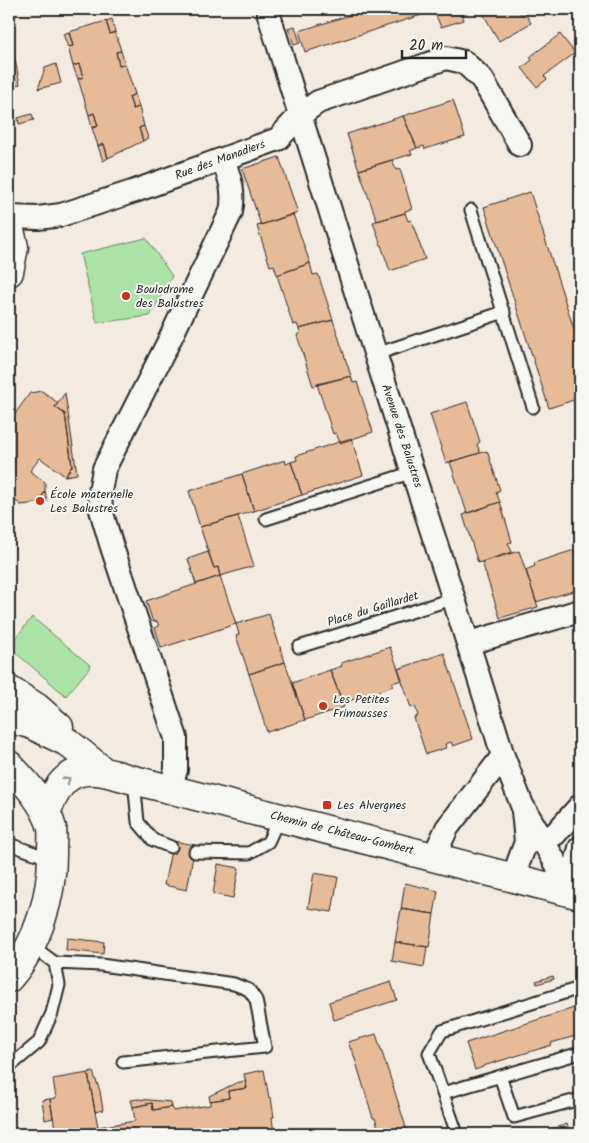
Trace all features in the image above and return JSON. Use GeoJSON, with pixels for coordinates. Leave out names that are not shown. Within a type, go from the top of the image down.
{"type":"FeatureCollection","features":[{"type":"Feature","properties":{"kind":"street","name":"Avenue des Balustres"},"geometry":{"type":"LineString","coordinates":[[270,9],[270,16],[300,115],[455,598],[503,756],[534,841],[557,865],[575,893]]}},
{"type":"Feature","properties":{"kind":"street","name":"Rue des Manadiers"},"geometry":{"type":"LineString","coordinates":[[9,217],[38,218],[61,215],[135,191],[278,139],[300,115],[318,102],[446,58],[464,62],[482,79],[520,145]]}},
{"type":"Feature","properties":{"kind":"street"},"geometry":{"type":"LineString","coordinates":[[170,789],[176,770],[176,738],[110,544],[101,510],[100,492],[104,470],[113,449],[167,345],[230,212],[233,198],[232,185],[223,159]]}},
{"type":"Feature","properties":{"kind":"street"},"geometry":{"type":"LineString","coordinates":[[9,226],[14,247],[9,272]]}},
{"type":"Feature","properties":{"kind":"street"},"geometry":{"type":"LineString","coordinates":[[469,643],[580,611]]}},
{"type":"Feature","properties":{"kind":"street","name":"Chemin de Château-Gombert"},"geometry":{"type":"LineString","coordinates":[[9,690],[36,707],[58,727],[66,742]]}},
{"type":"Feature","properties":{"kind":"street","name":"Chemin de Château-Gombert"},"geometry":{"type":"LineString","coordinates":[[9,719],[30,724],[66,742],[103,771]]}},
{"type":"Feature","properties":{"kind":"street"},"geometry":{"type":"LineString","coordinates":[[434,856],[447,828],[503,756]]}},
{"type":"Feature","properties":{"kind":"street","name":"Chemin de Château-Gombert"},"geometry":{"type":"LineString","coordinates":[[46,812],[64,780],[82,771],[103,771],[575,893]]}},
{"type":"Feature","properties":{"kind":"street"},"geometry":{"type":"LineString","coordinates":[[9,978],[31,945],[42,916],[48,892],[52,859],[52,829],[46,812],[14,775]]}},
{"type":"Feature","properties":{"kind":"street"},"geometry":{"type":"LineString","coordinates":[[513,877],[534,841],[554,834],[580,806]]}},
{"type":"Feature","properties":{"kind":"street"},"geometry":{"type":"LineString","coordinates":[[575,893],[580,848]]}},
{"type":"Feature","properties":{"kind":"lane"},"geometry":{"type":"LineString","coordinates":[[470,210],[533,406]]}},
{"type":"Feature","properties":{"kind":"lane"},"geometry":{"type":"LineString","coordinates":[[376,354],[504,312]]}},
{"type":"Feature","properties":{"kind":"lane"},"geometry":{"type":"LineString","coordinates":[[266,519],[413,472]]}},
{"type":"Feature","properties":{"kind":"lane","name":"Place du Gaillardet"},"geometry":{"type":"LineString","coordinates":[[298,647],[455,598]]}},
{"type":"Feature","properties":{"kind":"lane"},"geometry":{"type":"LineString","coordinates":[[134,780],[138,822],[153,840],[171,847]]}},
{"type":"Feature","properties":{"kind":"lane"},"geometry":{"type":"LineString","coordinates":[[195,852],[249,853],[268,842],[279,818]]}},
{"type":"Feature","properties":{"kind":"lane"},"geometry":{"type":"LineString","coordinates":[[9,844],[52,859]]}},
{"type":"Feature","properties":{"kind":"lane"},"geometry":{"type":"LineString","coordinates":[[31,945],[55,963],[102,965],[234,984],[249,990],[256,1000],[266,1047],[123,1062]]}},
{"type":"Feature","properties":{"kind":"lane"},"geometry":{"type":"LineString","coordinates":[[9,1067],[38,1042],[52,1013],[58,985],[55,963]]}},
{"type":"Feature","properties":{"kind":"lane"},"geometry":{"type":"LineString","coordinates":[[457,1134],[429,1053],[442,1032],[580,988]]}},
{"type":"Feature","properties":{"kind":"lane"},"geometry":{"type":"LineString","coordinates":[[443,1093],[580,1053]]}},
{"type":"Feature","properties":{"kind":"lane"},"geometry":{"type":"LineString","coordinates":[[500,1076],[514,1117],[580,1099]]}},
{"type":"Feature","properties":{"kind":"green space","name":"Boulodrome des Balustres"},"geometry":{"type":"Polygon","coordinates":[[[146,238],[172,276],[150,316],[97,323],[80,254],[146,238]]]}},
{"type":"Feature","properties":{"kind":"green space"},"geometry":{"type":"Polygon","coordinates":[[[32,617],[91,666],[66,696],[9,647],[32,617]]]}},
{"type":"Feature","properties":{"kind":"building"},"geometry":{"type":"Polygon","coordinates":[[[370,9],[433,9],[434,11],[305,52],[299,31],[370,9]]]}},
{"type":"Feature","properties":{"kind":"building"},"geometry":{"type":"Polygon","coordinates":[[[433,9],[460,9],[464,20],[441,27],[433,9]]]}},
{"type":"Feature","properties":{"kind":"building"},"geometry":{"type":"Polygon","coordinates":[[[487,9],[518,9],[522,15],[525,13],[531,23],[499,41],[482,12],[487,9]]]}},
{"type":"Feature","properties":{"kind":"building"},"geometry":{"type":"Polygon","coordinates":[[[112,19],[115,32],[110,34],[106,21],[112,19]]]}},
{"type":"Feature","properties":{"kind":"building"},"geometry":{"type":"Polygon","coordinates":[[[106,21],[110,34],[115,32],[121,51],[116,52],[119,65],[125,64],[135,94],[129,97],[133,109],[139,107],[144,126],[139,128],[143,141],[108,158],[104,144],[98,146],[92,128],[98,126],[94,113],[89,115],[78,79],[83,77],[79,64],[73,66],[68,47],[73,46],[69,32],[106,21]]]}},
{"type":"Feature","properties":{"kind":"building"},"geometry":{"type":"Polygon","coordinates":[[[295,26],[300,43],[294,45],[288,28],[295,26]]]}},
{"type":"Feature","properties":{"kind":"building"},"geometry":{"type":"Polygon","coordinates":[[[9,31],[20,84],[9,88],[9,31]]]}},
{"type":"Feature","properties":{"kind":"building"},"geometry":{"type":"Polygon","coordinates":[[[69,32],[73,46],[68,47],[63,34],[69,32]]]}},
{"type":"Feature","properties":{"kind":"building"},"geometry":{"type":"Polygon","coordinates":[[[560,34],[575,53],[544,76],[547,79],[537,87],[522,68],[532,60],[530,57],[560,34]]]}},
{"type":"Feature","properties":{"kind":"building"},"geometry":{"type":"Polygon","coordinates":[[[121,51],[125,64],[119,65],[116,52],[121,51]]]}},
{"type":"Feature","properties":{"kind":"building"},"geometry":{"type":"Polygon","coordinates":[[[56,64],[61,83],[38,89],[45,68],[56,64]]]}},
{"type":"Feature","properties":{"kind":"building"},"geometry":{"type":"Polygon","coordinates":[[[79,64],[83,77],[78,79],[73,66],[79,64]]]}},
{"type":"Feature","properties":{"kind":"building"},"geometry":{"type":"Polygon","coordinates":[[[135,94],[139,107],[133,109],[129,97],[135,94]]]}},
{"type":"Feature","properties":{"kind":"building"},"geometry":{"type":"Polygon","coordinates":[[[453,100],[465,137],[425,149],[424,146],[417,148],[403,116],[453,100]]]}},
{"type":"Feature","properties":{"kind":"building"},"geometry":{"type":"Polygon","coordinates":[[[94,113],[98,126],[92,128],[89,115],[94,113]]]}},
{"type":"Feature","properties":{"kind":"building"},"geometry":{"type":"Polygon","coordinates":[[[32,114],[34,120],[19,124],[18,118],[32,114]]]}},
{"type":"Feature","properties":{"kind":"building"},"geometry":{"type":"Polygon","coordinates":[[[403,116],[417,148],[410,151],[412,154],[359,170],[347,134],[403,116]]]}},
{"type":"Feature","properties":{"kind":"building"},"geometry":{"type":"Polygon","coordinates":[[[144,126],[148,138],[143,141],[139,128],[144,126]]]}},
{"type":"Feature","properties":{"kind":"building"},"geometry":{"type":"Polygon","coordinates":[[[104,144],[108,158],[103,161],[98,146],[104,144]]]}},
{"type":"Feature","properties":{"kind":"building"},"geometry":{"type":"Polygon","coordinates":[[[279,157],[298,213],[261,225],[242,169],[279,157]]]}},
{"type":"Feature","properties":{"kind":"building"},"geometry":{"type":"Polygon","coordinates":[[[392,160],[396,170],[400,169],[412,209],[405,211],[405,213],[377,221],[359,170],[392,160]]]}},
{"type":"Feature","properties":{"kind":"building"},"geometry":{"type":"Polygon","coordinates":[[[530,192],[580,348],[580,398],[549,408],[484,207],[530,192]]]}},
{"type":"Feature","properties":{"kind":"building"},"geometry":{"type":"Polygon","coordinates":[[[405,213],[408,221],[411,220],[425,259],[390,271],[373,222],[405,213]]]}},
{"type":"Feature","properties":{"kind":"building"},"geometry":{"type":"Polygon","coordinates":[[[293,214],[310,263],[277,275],[274,265],[270,266],[257,226],[293,214]]]}},
{"type":"Feature","properties":{"kind":"building"},"geometry":{"type":"Polygon","coordinates":[[[310,263],[313,275],[318,274],[333,320],[299,329],[297,324],[293,325],[277,275],[310,263]]]}},
{"type":"Feature","properties":{"kind":"building"},"geometry":{"type":"Polygon","coordinates":[[[333,320],[351,376],[313,386],[297,335],[300,334],[299,329],[333,320]]]}},
{"type":"Feature","properties":{"kind":"building"},"geometry":{"type":"Polygon","coordinates":[[[351,376],[353,383],[357,382],[373,432],[340,443],[336,433],[333,434],[317,384],[351,376]]]}},
{"type":"Feature","properties":{"kind":"building"},"geometry":{"type":"Polygon","coordinates":[[[42,391],[58,403],[55,407],[65,414],[72,466],[65,476],[40,458],[30,471],[45,482],[45,491],[38,503],[21,505],[16,501],[9,507],[9,422],[30,393],[42,391]]]}},
{"type":"Feature","properties":{"kind":"building"},"geometry":{"type":"Polygon","coordinates":[[[65,393],[77,474],[65,476],[72,466],[65,414],[55,407],[65,393]]]}},
{"type":"Feature","properties":{"kind":"building"},"geometry":{"type":"Polygon","coordinates":[[[467,402],[480,442],[477,444],[480,453],[446,463],[430,414],[467,402]]]}},
{"type":"Feature","properties":{"kind":"building"},"geometry":{"type":"Polygon","coordinates":[[[351,438],[363,475],[302,495],[291,462],[297,460],[296,456],[351,438]]]}},
{"type":"Feature","properties":{"kind":"building"},"geometry":{"type":"Polygon","coordinates":[[[487,451],[500,490],[496,492],[500,502],[467,513],[450,462],[487,451]]]}},
{"type":"Feature","properties":{"kind":"building"},"geometry":{"type":"Polygon","coordinates":[[[285,460],[286,464],[291,462],[302,495],[254,511],[242,474],[285,460]]]}},
{"type":"Feature","properties":{"kind":"building"},"geometry":{"type":"Polygon","coordinates":[[[242,474],[254,511],[200,527],[189,491],[242,474]]]}},
{"type":"Feature","properties":{"kind":"building"},"geometry":{"type":"Polygon","coordinates":[[[45,491],[47,501],[38,503],[45,491]]]}},
{"type":"Feature","properties":{"kind":"building"},"geometry":{"type":"Polygon","coordinates":[[[500,502],[512,542],[508,543],[512,552],[478,563],[463,515],[500,502]]]}},
{"type":"Feature","properties":{"kind":"building"},"geometry":{"type":"Polygon","coordinates":[[[238,516],[254,566],[220,576],[218,567],[214,568],[200,527],[238,516]]]}},
{"type":"Feature","properties":{"kind":"building"},"geometry":{"type":"Polygon","coordinates":[[[574,550],[580,568],[580,589],[536,602],[526,570],[535,566],[534,563],[574,550]]]}},
{"type":"Feature","properties":{"kind":"building"},"geometry":{"type":"Polygon","coordinates":[[[519,551],[538,607],[500,618],[482,562],[519,551]]]}},
{"type":"Feature","properties":{"kind":"building"},"geometry":{"type":"Polygon","coordinates":[[[208,552],[214,568],[218,567],[220,576],[196,584],[188,559],[208,552]]]}},
{"type":"Feature","properties":{"kind":"building"},"geometry":{"type":"Polygon","coordinates":[[[220,576],[236,624],[161,648],[155,628],[159,626],[157,621],[153,622],[146,601],[220,576]]]}},
{"type":"Feature","properties":{"kind":"building"},"geometry":{"type":"Polygon","coordinates":[[[269,614],[285,662],[249,674],[236,636],[239,634],[236,624],[269,614]]]}},
{"type":"Feature","properties":{"kind":"building"},"geometry":{"type":"Polygon","coordinates":[[[390,647],[402,680],[392,683],[393,686],[343,703],[330,670],[342,666],[341,663],[390,647]]]}},
{"type":"Feature","properties":{"kind":"building"},"geometry":{"type":"Polygon","coordinates":[[[444,653],[473,739],[453,746],[451,742],[445,744],[446,748],[426,754],[414,718],[418,716],[415,706],[411,708],[398,669],[444,653]]]}},
{"type":"Feature","properties":{"kind":"building"},"geometry":{"type":"Polygon","coordinates":[[[285,662],[305,720],[267,732],[249,674],[285,662]]]}},
{"type":"Feature","properties":{"kind":"building"},"geometry":{"type":"Polygon","coordinates":[[[330,670],[344,707],[305,720],[292,683],[330,670]]]}},
{"type":"Feature","properties":{"kind":"building"},"geometry":{"type":"Polygon","coordinates":[[[173,841],[195,845],[187,890],[164,885],[173,841]]]}},
{"type":"Feature","properties":{"kind":"building"},"geometry":{"type":"Polygon","coordinates":[[[218,864],[239,868],[233,898],[213,894],[218,864]]]}},
{"type":"Feature","properties":{"kind":"building"},"geometry":{"type":"Polygon","coordinates":[[[314,873],[338,877],[332,912],[308,908],[314,873]]]}},
{"type":"Feature","properties":{"kind":"building"},"geometry":{"type":"Polygon","coordinates":[[[405,883],[438,891],[434,914],[401,909],[405,883]]]}},
{"type":"Feature","properties":{"kind":"building"},"geometry":{"type":"Polygon","coordinates":[[[401,909],[434,914],[429,947],[395,942],[401,909]]]}},
{"type":"Feature","properties":{"kind":"building"},"geometry":{"type":"Polygon","coordinates":[[[67,938],[104,942],[103,954],[66,950],[67,938]]]}},
{"type":"Feature","properties":{"kind":"building"},"geometry":{"type":"Polygon","coordinates":[[[395,942],[427,947],[424,967],[392,961],[395,942]]]}},
{"type":"Feature","properties":{"kind":"building"},"geometry":{"type":"Polygon","coordinates":[[[553,976],[554,979],[537,984],[536,981],[553,976]]]}},
{"type":"Feature","properties":{"kind":"building"},"geometry":{"type":"Polygon","coordinates":[[[391,982],[397,1000],[334,1020],[329,1002],[391,982]]]}},
{"type":"Feature","properties":{"kind":"building"},"geometry":{"type":"Polygon","coordinates":[[[580,1006],[580,1037],[579,1035],[551,1043],[552,1045],[475,1070],[466,1043],[580,1006]]]}},
{"type":"Feature","properties":{"kind":"building"},"geometry":{"type":"Polygon","coordinates":[[[376,1034],[408,1134],[380,1134],[348,1042],[376,1034]]]}},
{"type":"Feature","properties":{"kind":"building"},"geometry":{"type":"Polygon","coordinates":[[[264,1070],[274,1117],[272,1117],[274,1134],[56,1134],[50,1099],[56,1098],[53,1079],[88,1073],[98,1127],[135,1121],[133,1107],[152,1103],[153,1110],[172,1107],[173,1111],[210,1105],[210,1101],[229,1098],[228,1091],[247,1088],[244,1074],[264,1070]]]}},
{"type":"Feature","properties":{"kind":"building"},"geometry":{"type":"Polygon","coordinates":[[[93,1072],[100,1091],[103,1110],[95,1112],[88,1073],[93,1072]]]}},
{"type":"Feature","properties":{"kind":"building"},"geometry":{"type":"Polygon","coordinates":[[[245,1081],[247,1088],[228,1091],[229,1098],[210,1101],[209,1096],[236,1083],[245,1081]]]}},
{"type":"Feature","properties":{"kind":"building"},"geometry":{"type":"Polygon","coordinates":[[[50,1099],[53,1118],[45,1120],[42,1100],[50,1099]]]}},
{"type":"Feature","properties":{"kind":"building"},"geometry":{"type":"Polygon","coordinates":[[[131,1100],[171,1102],[172,1107],[153,1110],[152,1103],[133,1107],[131,1100]]]}},
{"type":"Feature","properties":{"kind":"building"},"geometry":{"type":"Polygon","coordinates":[[[567,1124],[570,1134],[539,1134],[539,1133],[567,1124]]]}},
{"type":"Feature","properties":{"kind":"place","name":"Boulodrome des Balustres"},"geometry":{"type":"Point","coordinates":[126,296]}},
{"type":"Feature","properties":{"kind":"place","name":"École maternelle Les Balustres"},"geometry":{"type":"Point","coordinates":[40,501]}},
{"type":"Feature","properties":{"kind":"place","name":"Les Petites Frimousses"},"geometry":{"type":"Point","coordinates":[323,706]}},
{"type":"Feature","properties":{"kind":"place","name":"Les Alvergnes"},"geometry":{"type":"Point","coordinates":[327,805]}}]}
